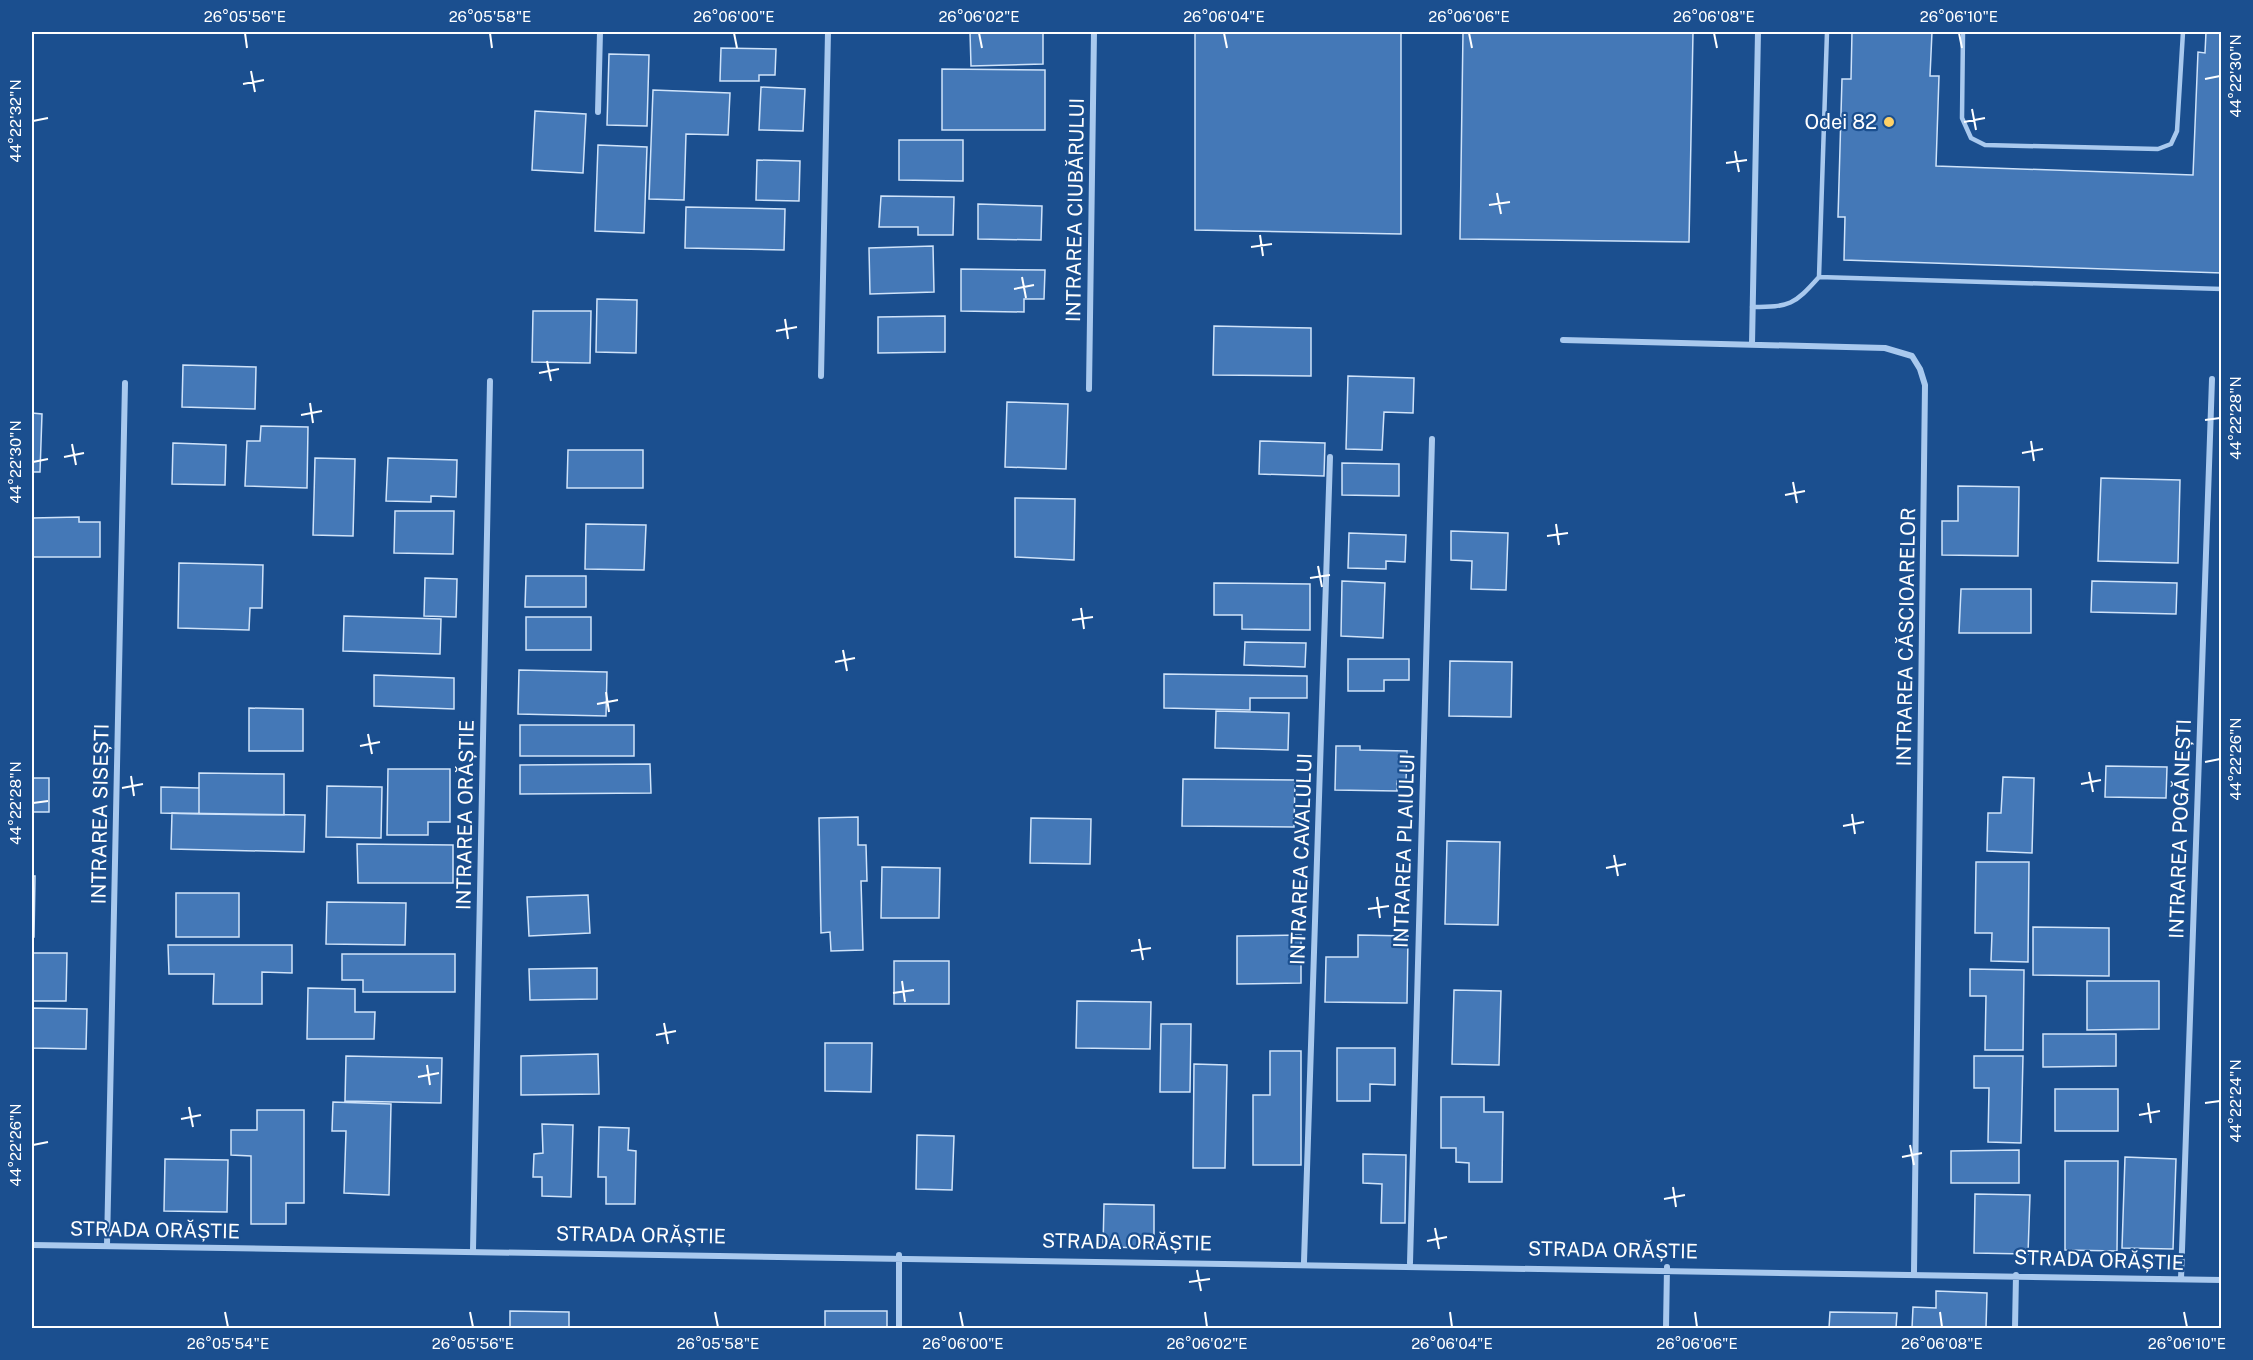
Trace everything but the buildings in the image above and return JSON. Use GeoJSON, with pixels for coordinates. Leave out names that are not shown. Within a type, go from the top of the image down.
{"type":"FeatureCollection","features":[{"type":"Feature","properties":{"kind":"street"},"geometry":{"type":"LineString","coordinates":[[598,112],[600,32]]}},
{"type":"Feature","properties":{"kind":"street"},"geometry":{"type":"LineString","coordinates":[[821,376],[828,32]]}},
{"type":"Feature","properties":{"kind":"street","name":"INTRAREA CIUBĂRULUI"},"geometry":{"type":"LineString","coordinates":[[1089,390],[1094,32]]}},
{"type":"Feature","properties":{"kind":"street"},"geometry":{"type":"LineString","coordinates":[[1752,344],[1758,32]]}},
{"type":"Feature","properties":{"kind":"street","name":"INTRAREA CĂSCIOARELOR"},"geometry":{"type":"LineString","coordinates":[[1563,340],[1885,348],[1912,356],[1920,369],[1925,385],[1914,1272]]}},
{"type":"Feature","properties":{"kind":"street","name":"INTRAREA POGĂNEȘTI"},"geometry":{"type":"LineString","coordinates":[[2181,1279],[2212,379]]}},
{"type":"Feature","properties":{"kind":"street","name":"INTRAREA ORĂȘTIE"},"geometry":{"type":"LineString","coordinates":[[473,1250],[490,381]]}},
{"type":"Feature","properties":{"kind":"street","name":"INTRAREA SISEȘTI"},"geometry":{"type":"LineString","coordinates":[[107,1245],[125,383]]}},
{"type":"Feature","properties":{"kind":"street","name":"INTRAREA PLAIULUI"},"geometry":{"type":"LineString","coordinates":[[1410,1263],[1432,439]]}},
{"type":"Feature","properties":{"kind":"street","name":"INTRAREA CAVALULUI"},"geometry":{"type":"LineString","coordinates":[[1304,1262],[1330,457]]}},
{"type":"Feature","properties":{"kind":"street","name":"STRADA ORĂȘTIE"},"geometry":{"type":"LineString","coordinates":[[32,1245],[1667,1267],[2222,1280]]}},
{"type":"Feature","properties":{"kind":"street"},"geometry":{"type":"LineString","coordinates":[[899,1255],[899,1329]]}},
{"type":"Feature","properties":{"kind":"street"},"geometry":{"type":"LineString","coordinates":[[1666,1329],[1667,1267]]}},
{"type":"Feature","properties":{"kind":"street"},"geometry":{"type":"LineString","coordinates":[[2015,1329],[2016,1275]]}},
{"type":"Feature","properties":{"kind":"lane"},"geometry":{"type":"LineString","coordinates":[[1752,307],[1769,307],[1797,301],[1819,277],[1827,32]]}},
{"type":"Feature","properties":{"kind":"lane"},"geometry":{"type":"LineString","coordinates":[[1963,32],[1962,118],[1971,138],[1985,146],[2158,149],[2171,144],[2177,131],[2183,32]]}},
{"type":"Feature","properties":{"kind":"lane"},"geometry":{"type":"LineString","coordinates":[[1819,277],[2222,289]]}},
{"type":"Feature","properties":{"kind":"place","name":"Odei 82"},"geometry":{"type":"Point","coordinates":[1889,122]}}]}
